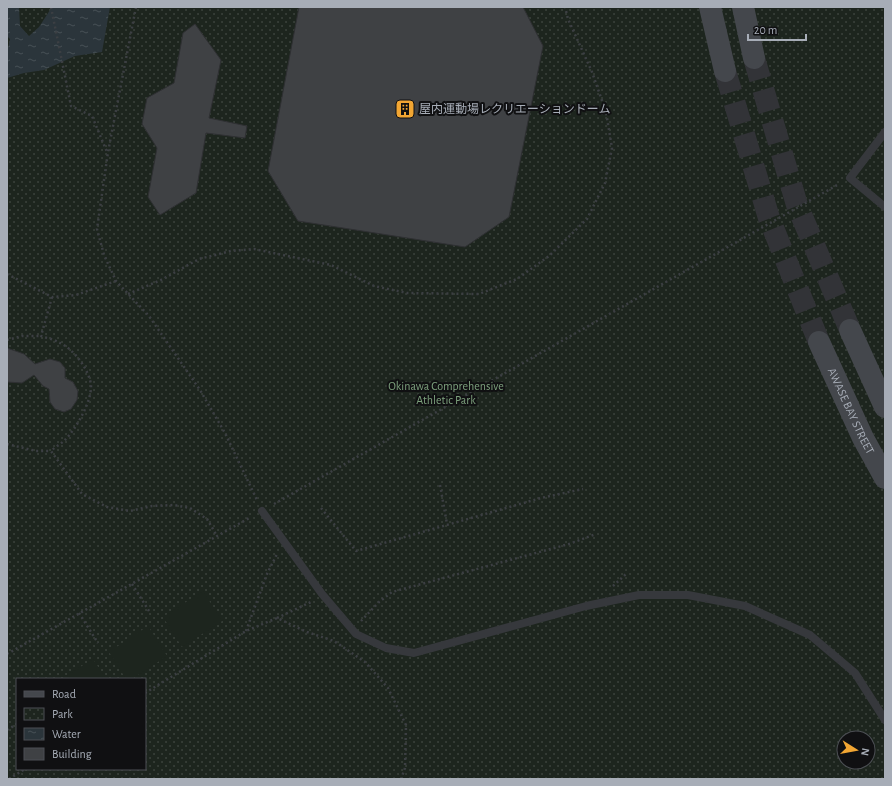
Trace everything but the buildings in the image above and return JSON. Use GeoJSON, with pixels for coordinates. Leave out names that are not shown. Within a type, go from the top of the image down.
{"type":"FeatureCollection","features":[{"type":"Feature","properties":{"kind":"main road"},"geometry":{"type":"LineString","coordinates":[[710,7],[725,71]]}},
{"type":"Feature","properties":{"kind":"main road"},"geometry":{"type":"LineString","coordinates":[[743,7],[754,58]]}},
{"type":"Feature","properties":{"kind":"main road"},"geometry":{"type":"LineString","coordinates":[[850,330],[885,407]]}},
{"type":"Feature","properties":{"kind":"main road","name":"AWASE BAY STREET"},"geometry":{"type":"LineString","coordinates":[[819,342],[863,438],[885,478]]}},
{"type":"Feature","properties":{"kind":"lane"},"geometry":{"type":"LineString","coordinates":[[885,132],[850,178],[885,207]]}},
{"type":"Feature","properties":{"kind":"lane"},"geometry":{"type":"LineString","coordinates":[[262,511],[322,594],[356,634],[386,648],[414,653],[586,606],[639,595],[688,595],[745,606],[810,635],[855,673],[885,720]]}},
{"type":"Feature","properties":{"kind":"path"},"geometry":{"type":"LineString","coordinates":[[51,7],[71,106],[92,116],[108,152]]}},
{"type":"Feature","properties":{"kind":"path"},"geometry":{"type":"LineString","coordinates":[[136,7],[108,152],[97,229],[104,255],[116,281],[149,316],[200,390],[225,433],[262,511]]}},
{"type":"Feature","properties":{"kind":"path"},"geometry":{"type":"LineString","coordinates":[[128,294],[161,280],[199,259],[231,251],[254,249],[331,266],[374,286],[407,293],[479,294],[517,279],[549,256],[587,219],[605,183],[612,148],[606,112],[592,72],[564,7]]}},
{"type":"Feature","properties":{"kind":"path"},"geometry":{"type":"LineString","coordinates":[[7,654],[850,178]]}},
{"type":"Feature","properties":{"kind":"path"},"geometry":{"type":"LineString","coordinates":[[7,274],[52,297],[76,295],[116,281]]}},
{"type":"Feature","properties":{"kind":"path"},"geometry":{"type":"LineString","coordinates":[[41,336],[52,297]]}},
{"type":"Feature","properties":{"kind":"path"},"geometry":{"type":"LineString","coordinates":[[7,340],[22,336],[41,336],[59,342],[72,352],[83,366],[91,385],[87,403],[78,422],[65,440],[50,451],[36,451],[7,444]]}},
{"type":"Feature","properties":{"kind":"path"},"geometry":{"type":"LineString","coordinates":[[50,451],[82,494],[107,507],[130,511],[152,506],[166,505],[190,508],[207,519],[217,536]]}},
{"type":"Feature","properties":{"kind":"path"},"geometry":{"type":"LineString","coordinates":[[440,485],[447,524]]}},
{"type":"Feature","properties":{"kind":"path"},"geometry":{"type":"LineString","coordinates":[[321,508],[356,551],[541,498],[583,489]]}},
{"type":"Feature","properties":{"kind":"path"},"geometry":{"type":"LineString","coordinates":[[361,622],[379,602],[392,592],[569,544],[596,534]]}},
{"type":"Feature","properties":{"kind":"path"},"geometry":{"type":"LineString","coordinates":[[246,631],[267,574],[284,542]]}},
{"type":"Feature","properties":{"kind":"path"},"geometry":{"type":"LineString","coordinates":[[608,591],[626,574]]}},
{"type":"Feature","properties":{"kind":"path"},"geometry":{"type":"LineString","coordinates":[[132,584],[149,611]]}},
{"type":"Feature","properties":{"kind":"path"},"geometry":{"type":"LineString","coordinates":[[146,692],[246,631],[305,606],[322,594]]}},
{"type":"Feature","properties":{"kind":"path"},"geometry":{"type":"LineString","coordinates":[[79,614],[98,643]]}},
{"type":"Feature","properties":{"kind":"path"},"geometry":{"type":"LineString","coordinates":[[357,617],[365,625]]}},
{"type":"Feature","properties":{"kind":"path"},"geometry":{"type":"LineString","coordinates":[[277,618],[307,632],[334,641],[365,662],[388,688],[406,725],[405,768],[401,779]]}},
{"type":"Feature","properties":{"kind":"path"},"geometry":{"type":"LineString","coordinates":[[7,730],[16,725]]}},
{"type":"Feature","properties":{"kind":"path"},"geometry":{"type":"LineString","coordinates":[[9,779],[23,770]]}},
{"type":"Feature","properties":{"kind":"green space","name":"Okinawa Comprehensive Athletic Park"},"geometry":{"type":"Polygon","coordinates":[[[7,7],[885,7],[885,779],[7,779],[7,7]]]}},
{"type":"Feature","properties":{"kind":"green space"},"geometry":{"type":"Polygon","coordinates":[[[203,591],[222,621],[182,647],[163,617],[203,591]]]}},
{"type":"Feature","properties":{"kind":"green space"},"geometry":{"type":"Polygon","coordinates":[[[148,626],[167,656],[134,678],[125,678],[109,652],[148,626]]]}},
{"type":"Feature","properties":{"kind":"green space"},"geometry":{"type":"Polygon","coordinates":[[[93,659],[105,678],[63,678],[93,659]]]}},
{"type":"Feature","properties":{"kind":"water"},"geometry":{"type":"Polygon","coordinates":[[[7,7],[19,7],[20,26],[29,36],[39,27],[52,7],[110,7],[102,52],[75,56],[44,70],[24,73],[7,78],[7,53],[10,39],[7,36],[7,7]]]}},
{"type":"Feature","properties":{"kind":"tunnel"},"geometry":{"type":"LineString","coordinates":[[754,58],[797,205],[850,330]]}},
{"type":"Feature","properties":{"kind":"tunnel"},"geometry":{"type":"LineString","coordinates":[[725,71],[769,218],[819,342]]}},
{"type":"Feature","properties":{"kind":"place","name":"屋内運動場レクリエーションドーム"},"geometry":{"type":"Point","coordinates":[405,109]}}]}
